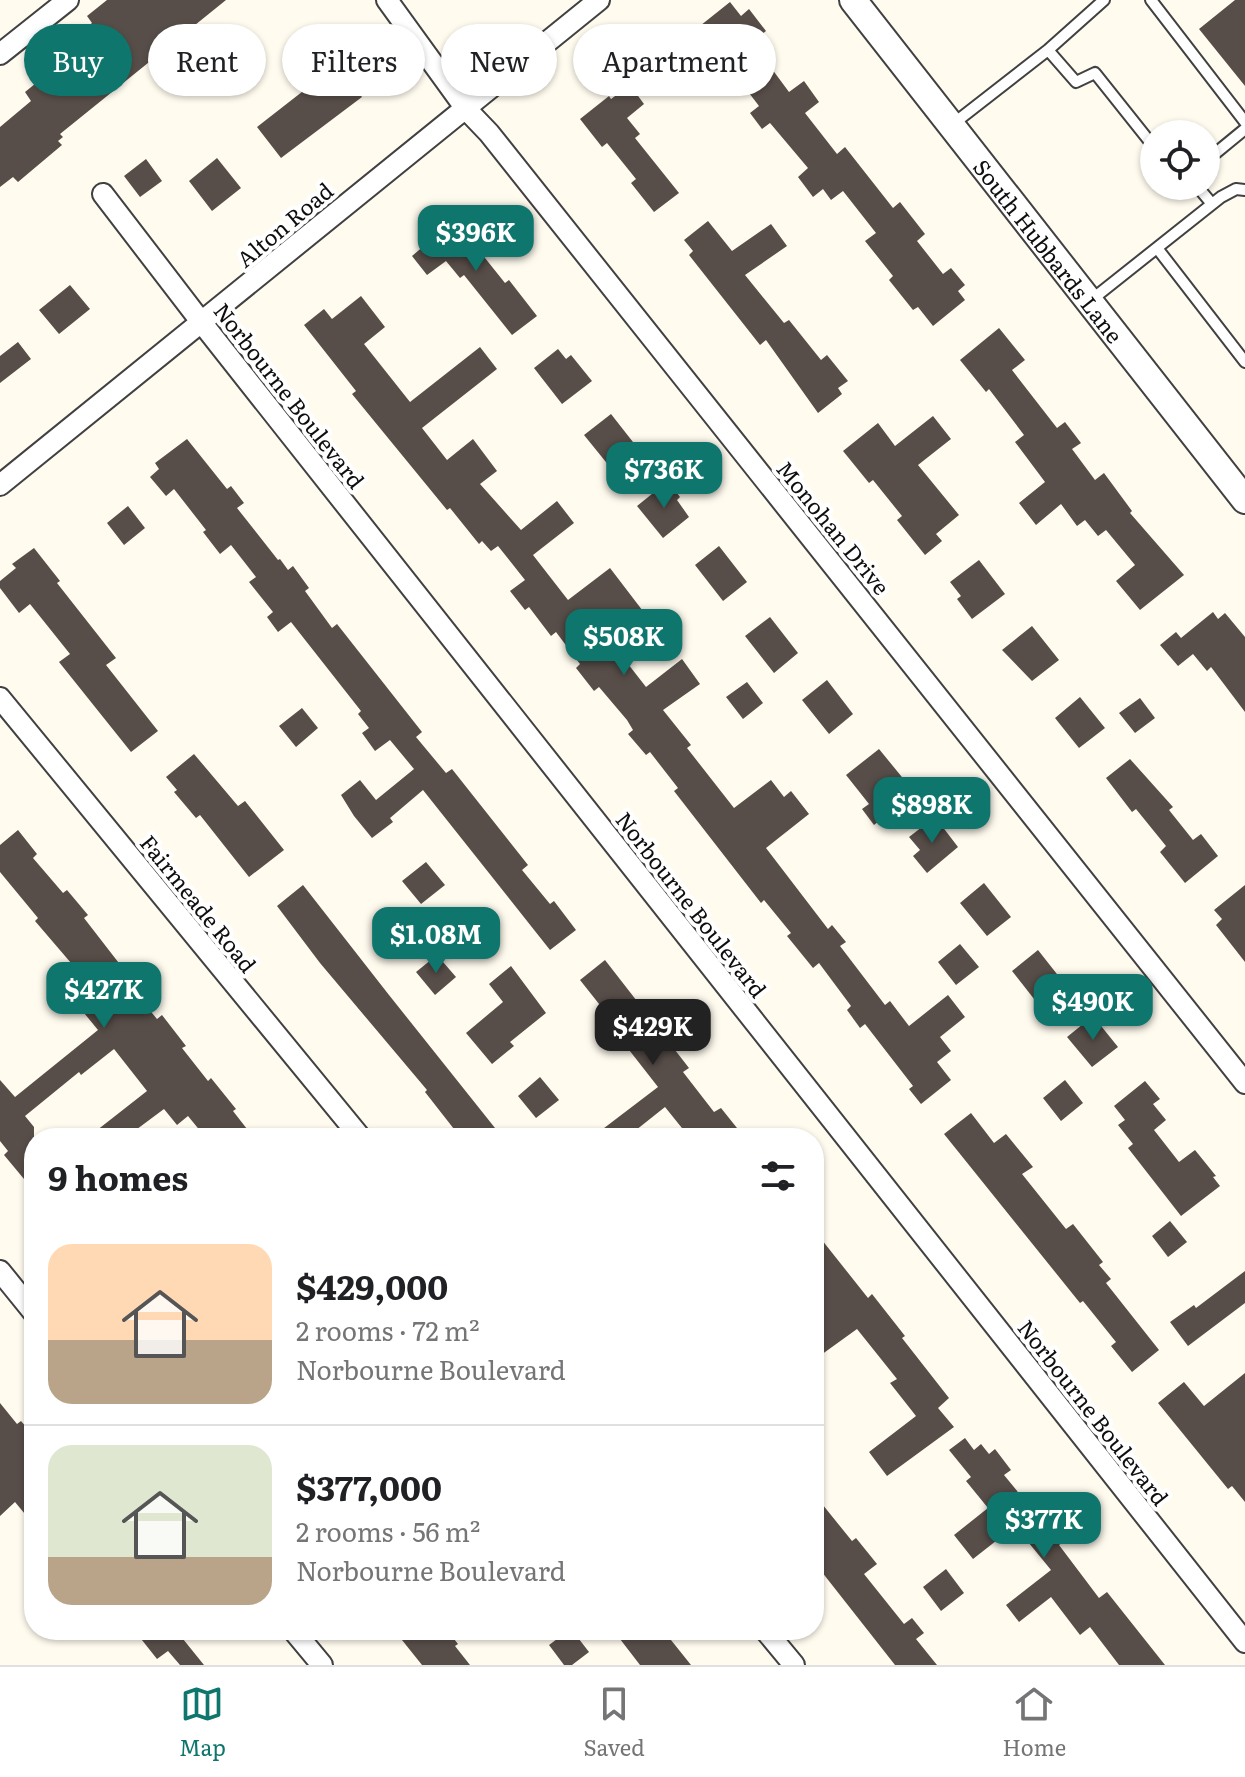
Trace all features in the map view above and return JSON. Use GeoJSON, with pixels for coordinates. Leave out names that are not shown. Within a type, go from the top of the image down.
{"type":"FeatureCollection","features":[{"type":"Feature","properties":{"kind":"street"},"geometry":{"type":"LineString","coordinates":[[0,54],[68,0]]}},
{"type":"Feature","properties":{"kind":"street","name":"Monohan Drive"},"geometry":{"type":"LineString","coordinates":[[387,0],[466,109],[489,133],[1245,1083]]}},
{"type":"Feature","properties":{"kind":"street","name":"Alton Road"},"geometry":{"type":"LineString","coordinates":[[0,485],[599,0]]}},
{"type":"Feature","properties":{"kind":"street","name":"South Hubbards Lane"},"geometry":{"type":"LineString","coordinates":[[853,0],[1245,500]]}},
{"type":"Feature","properties":{"kind":"street","name":"Norbourne Boulevard"},"geometry":{"type":"LineString","coordinates":[[103,194],[1245,1642]]}},
{"type":"Feature","properties":{"kind":"street","name":"Fairmeade Road"},"geometry":{"type":"LineString","coordinates":[[0,698],[353,1128]]}},
{"type":"Feature","properties":{"kind":"street"},"geometry":{"type":"LineString","coordinates":[[0,1271],[24,1301]]}},
{"type":"Feature","properties":{"kind":"street"},"geometry":{"type":"LineString","coordinates":[[301,1640],[322,1665]]}},
{"type":"Feature","properties":{"kind":"street"},"geometry":{"type":"LineString","coordinates":[[773,1640],[794,1665]]}},
{"type":"Feature","properties":{"kind":"lane"},"geometry":{"type":"LineString","coordinates":[[951,125],[1048,50],[1104,0]]}},
{"type":"Feature","properties":{"kind":"lane"},"geometry":{"type":"LineString","coordinates":[[1151,0],[1245,122]]}},
{"type":"Feature","properties":{"kind":"lane"},"geometry":{"type":"LineString","coordinates":[[1048,50],[1076,82],[1095,73],[1140,129]]}},
{"type":"Feature","properties":{"kind":"lane"},"geometry":{"type":"LineString","coordinates":[[1220,150],[1245,129]]}},
{"type":"Feature","properties":{"kind":"lane"},"geometry":{"type":"LineString","coordinates":[[1089,301],[1212,204],[1231,191],[1245,190]]}},
{"type":"Feature","properties":{"kind":"lane"},"geometry":{"type":"LineString","coordinates":[[1209,200],[1212,204]]}},
{"type":"Feature","properties":{"kind":"lane"},"geometry":{"type":"LineString","coordinates":[[1157,248],[1245,362]]}},
{"type":"Feature","properties":{"kind":"building"},"geometry":{"type":"Polygon","coordinates":[[[107,0],[226,0],[196,24],[148,24],[148,63],[132,76],[132,24],[91,24],[87,16],[107,0]]]}},
{"type":"Feature","properties":{"kind":"building"},"geometry":{"type":"Polygon","coordinates":[[[1235,0],[1245,0],[1245,86],[1199,29],[1235,0]]]}},
{"type":"Feature","properties":{"kind":"building"},"geometry":{"type":"Polygon","coordinates":[[[730,2],[741,16],[749,9],[761,24],[702,24],[730,2]]]}},
{"type":"Feature","properties":{"kind":"building"},"geometry":{"type":"Polygon","coordinates":[[[776,74],[789,92],[804,81],[819,102],[805,113],[837,154],[845,147],[893,208],[900,202],[925,234],[917,241],[943,274],[951,268],[965,285],[958,291],[965,300],[933,326],[918,307],[913,310],[889,280],[893,276],[865,241],[876,233],[843,191],[831,200],[823,189],[813,197],[798,177],[808,168],[770,123],[762,129],[750,113],[759,106],[751,96],[776,96],[776,74]]]}},
{"type":"Feature","properties":{"kind":"building"},"geometry":{"type":"Polygon","coordinates":[[[28,96],[107,96],[60,134],[63,137],[58,141],[62,145],[18,182],[13,177],[0,187],[0,127],[31,101],[28,96]]]}},
{"type":"Feature","properties":{"kind":"building"},"geometry":{"type":"Polygon","coordinates":[[[297,96],[362,97],[281,158],[257,127],[297,96]]]}},
{"type":"Feature","properties":{"kind":"building"},"geometry":{"type":"Polygon","coordinates":[[[609,96],[611,99],[615,96],[638,96],[644,104],[627,118],[640,134],[635,138],[679,193],[654,212],[631,183],[636,179],[607,143],[602,147],[580,119],[609,96]]]}},
{"type":"Feature","properties":{"kind":"building"},"geometry":{"type":"Polygon","coordinates":[[[217,158],[241,188],[212,211],[189,181],[217,158]]]}},
{"type":"Feature","properties":{"kind":"building"},"geometry":{"type":"Polygon","coordinates":[[[146,159],[162,181],[140,197],[124,176],[146,159]]]}},
{"type":"Feature","properties":{"kind":"building"},"geometry":{"type":"Polygon","coordinates":[[[459,216],[481,244],[477,248],[505,283],[509,280],[537,316],[512,335],[464,275],[460,278],[446,261],[427,275],[412,256],[459,216]]]}},
{"type":"Feature","properties":{"kind":"building"},"geometry":{"type":"Polygon","coordinates":[[[708,221],[732,251],[771,224],[787,246],[745,275],[784,323],[789,320],[821,360],[827,355],[848,381],[838,388],[842,394],[818,413],[766,340],[760,345],[689,255],[693,251],[684,240],[708,221]]]}},
{"type":"Feature","properties":{"kind":"building"},"geometry":{"type":"Polygon","coordinates":[[[70,285],[90,309],[59,334],[39,310],[70,285]]]}},
{"type":"Feature","properties":{"kind":"building"},"geometry":{"type":"Polygon","coordinates":[[[361,296],[385,327],[364,344],[410,402],[480,347],[497,369],[422,428],[447,460],[473,439],[497,471],[480,484],[521,530],[557,501],[574,523],[533,555],[568,600],[610,568],[649,619],[614,646],[646,687],[682,659],[700,684],[663,710],[691,745],[687,748],[734,808],[771,780],[784,797],[791,791],[809,814],[766,848],[828,929],[832,925],[846,942],[840,946],[885,1005],[890,1001],[909,1026],[948,995],[965,1017],[940,1037],[951,1051],[937,1062],[951,1080],[921,1104],[909,1089],[913,1086],[865,1024],[860,1028],[847,1010],[851,1006],[819,963],[813,968],[787,936],[791,933],[764,900],[761,903],[674,791],[678,788],[650,752],[646,755],[628,734],[633,730],[627,720],[599,687],[594,691],[576,668],[580,664],[556,632],[551,636],[529,607],[525,610],[510,591],[525,580],[498,546],[491,551],[482,541],[479,544],[450,508],[447,510],[352,394],[356,391],[304,325],[324,309],[332,319],[361,296]]]}},
{"type":"Feature","properties":{"kind":"building"},"geometry":{"type":"Polygon","coordinates":[[[999,328],[1025,360],[1012,370],[1057,428],[1065,422],[1081,443],[1072,449],[1095,480],[1104,473],[1132,511],[1130,513],[1184,575],[1140,610],[1116,581],[1135,565],[1106,530],[1098,536],[1085,520],[1077,526],[1061,504],[1036,525],[1019,503],[1045,482],[1015,442],[1024,435],[989,389],[986,392],[960,360],[999,328]]]}},
{"type":"Feature","properties":{"kind":"building"},"geometry":{"type":"Polygon","coordinates":[[[18,342],[31,359],[0,383],[0,356],[18,342]]]}},
{"type":"Feature","properties":{"kind":"building"},"geometry":{"type":"Polygon","coordinates":[[[558,349],[566,359],[571,355],[592,381],[562,404],[534,368],[558,349]]]}},
{"type":"Feature","properties":{"kind":"building"},"geometry":{"type":"Polygon","coordinates":[[[611,414],[640,451],[614,472],[584,435],[611,414]]]}},
{"type":"Feature","properties":{"kind":"building"},"geometry":{"type":"Polygon","coordinates":[[[933,416],[951,439],[918,465],[959,515],[936,534],[942,541],[925,555],[897,520],[902,516],[873,480],[869,483],[843,451],[878,423],[895,446],[933,416]]]}},
{"type":"Feature","properties":{"kind":"building"},"geometry":{"type":"Polygon","coordinates":[[[187,439],[227,489],[231,486],[244,503],[237,508],[278,560],[288,570],[293,566],[309,588],[305,591],[332,628],[337,624],[422,732],[416,737],[446,773],[452,769],[528,865],[522,870],[550,904],[554,901],[576,930],[550,950],[423,790],[390,818],[393,822],[372,838],[354,816],[341,795],[360,780],[376,800],[414,769],[390,740],[375,751],[362,733],[369,728],[358,714],[361,711],[291,622],[278,632],[267,617],[273,612],[249,582],[256,577],[231,545],[220,554],[203,532],[206,530],[174,489],[166,496],[150,477],[159,469],[155,463],[187,439]]]}},
{"type":"Feature","properties":{"kind":"building"},"geometry":{"type":"Polygon","coordinates":[[[668,481],[689,517],[663,538],[637,506],[668,481]]]}},
{"type":"Feature","properties":{"kind":"building"},"geometry":{"type":"Polygon","coordinates":[[[128,506],[145,528],[124,545],[107,523],[128,506]]]}},
{"type":"Feature","properties":{"kind":"building"},"geometry":{"type":"Polygon","coordinates":[[[719,546],[747,582],[723,601],[695,565],[719,546]]]}},
{"type":"Feature","properties":{"kind":"building"},"geometry":{"type":"Polygon","coordinates":[[[34,548],[60,581],[57,583],[116,658],[106,665],[158,731],[131,752],[59,662],[70,654],[30,604],[19,613],[0,588],[0,581],[16,568],[12,564],[34,548]]]}},
{"type":"Feature","properties":{"kind":"building"},"geometry":{"type":"Polygon","coordinates":[[[979,560],[1005,594],[972,619],[957,599],[961,596],[950,582],[979,560]]]}},
{"type":"Feature","properties":{"kind":"building"},"geometry":{"type":"Polygon","coordinates":[[[1213,612],[1218,619],[1225,613],[1245,637],[1245,712],[1211,667],[1207,671],[1193,654],[1178,666],[1160,645],[1176,632],[1181,638],[1213,612]]]}},
{"type":"Feature","properties":{"kind":"building"},"geometry":{"type":"Polygon","coordinates":[[[770,617],[798,653],[774,673],[745,636],[770,617]]]}},
{"type":"Feature","properties":{"kind":"building"},"geometry":{"type":"Polygon","coordinates":[[[1032,626],[1059,660],[1032,681],[1002,650],[1032,626]]]}},
{"type":"Feature","properties":{"kind":"building"},"geometry":{"type":"Polygon","coordinates":[[[827,680],[853,714],[829,734],[802,700],[827,680]]]}},
{"type":"Feature","properties":{"kind":"building"},"geometry":{"type":"Polygon","coordinates":[[[747,682],[763,703],[743,719],[726,697],[747,682]]]}},
{"type":"Feature","properties":{"kind":"building"},"geometry":{"type":"Polygon","coordinates":[[[1080,697],[1105,728],[1079,748],[1055,718],[1080,697]]]}},
{"type":"Feature","properties":{"kind":"building"},"geometry":{"type":"Polygon","coordinates":[[[1140,698],[1155,718],[1135,733],[1119,713],[1140,698]]]}},
{"type":"Feature","properties":{"kind":"building"},"geometry":{"type":"Polygon","coordinates":[[[302,708],[318,728],[296,747],[279,726],[302,708]]]}},
{"type":"Feature","properties":{"kind":"building"},"geometry":{"type":"Polygon","coordinates":[[[879,749],[906,782],[888,796],[896,807],[874,825],[862,809],[869,804],[846,775],[879,749]]]}},
{"type":"Feature","properties":{"kind":"building"},"geometry":{"type":"Polygon","coordinates":[[[194,754],[238,806],[245,801],[284,850],[249,877],[200,815],[196,818],[174,792],[177,790],[166,777],[194,754]]]}},
{"type":"Feature","properties":{"kind":"building"},"geometry":{"type":"Polygon","coordinates":[[[1130,759],[1173,807],[1169,810],[1193,840],[1201,834],[1218,856],[1185,883],[1160,852],[1166,846],[1136,809],[1132,812],[1106,778],[1130,759]]]}},
{"type":"Feature","properties":{"kind":"building"},"geometry":{"type":"Polygon","coordinates":[[[935,817],[958,847],[927,873],[913,856],[920,850],[909,837],[935,817]]]}},
{"type":"Feature","properties":{"kind":"building"},"geometry":{"type":"Polygon","coordinates":[[[18,830],[37,854],[33,858],[63,893],[67,890],[88,915],[84,918],[132,980],[128,984],[157,1019],[162,1015],[186,1046],[182,1048],[208,1081],[211,1078],[236,1109],[233,1111],[246,1128],[198,1128],[188,1116],[177,1125],[164,1109],[138,1128],[100,1128],[147,1091],[114,1049],[81,1075],[79,1072],[25,1116],[34,1128],[24,1128],[24,1179],[4,1155],[8,1151],[0,1141],[0,1080],[15,1097],[98,1030],[66,991],[83,977],[35,921],[38,918],[0,872],[0,845],[18,830]]]}},
{"type":"Feature","properties":{"kind":"building"},"geometry":{"type":"Polygon","coordinates":[[[426,862],[445,885],[421,904],[402,881],[426,862]]]}},
{"type":"Feature","properties":{"kind":"building"},"geometry":{"type":"Polygon","coordinates":[[[984,883],[1011,917],[987,936],[960,903],[984,883]]]}},
{"type":"Feature","properties":{"kind":"building"},"geometry":{"type":"Polygon","coordinates":[[[303,885],[495,1128],[453,1128],[425,1092],[427,1090],[320,963],[277,906],[303,885]]]}},
{"type":"Feature","properties":{"kind":"building"},"geometry":{"type":"Polygon","coordinates":[[[1245,885],[1245,962],[1216,925],[1222,919],[1214,910],[1245,885]]]}},
{"type":"Feature","properties":{"kind":"building"},"geometry":{"type":"Polygon","coordinates":[[[960,944],[979,967],[956,985],[938,962],[960,944]]]}},
{"type":"Feature","properties":{"kind":"building"},"geometry":{"type":"Polygon","coordinates":[[[1038,950],[1064,983],[1038,1004],[1012,971],[1038,950]]]}},
{"type":"Feature","properties":{"kind":"building"},"geometry":{"type":"Polygon","coordinates":[[[437,955],[456,977],[435,995],[416,972],[437,955]]]}},
{"type":"Feature","properties":{"kind":"building"},"geometry":{"type":"Polygon","coordinates":[[[605,960],[689,1068],[683,1072],[714,1112],[721,1108],[737,1128],[682,1128],[665,1107],[639,1128],[604,1128],[658,1087],[626,1046],[630,1043],[580,980],[605,960]]]}},
{"type":"Feature","properties":{"kind":"building"},"geometry":{"type":"Polygon","coordinates":[[[511,966],[546,1013],[510,1042],[514,1046],[492,1064],[466,1033],[503,1002],[489,984],[511,966]]]}},
{"type":"Feature","properties":{"kind":"building"},"geometry":{"type":"Polygon","coordinates":[[[1093,1016],[1118,1047],[1092,1067],[1067,1037],[1093,1016]]]}},
{"type":"Feature","properties":{"kind":"building"},"geometry":{"type":"Polygon","coordinates":[[[540,1077],[559,1100],[536,1118],[518,1096],[540,1077]]]}},
{"type":"Feature","properties":{"kind":"building"},"geometry":{"type":"Polygon","coordinates":[[[1065,1080],[1083,1103],[1061,1121],[1043,1098],[1065,1080]]]}},
{"type":"Feature","properties":{"kind":"building"},"geometry":{"type":"Polygon","coordinates":[[[1145,1081],[1160,1099],[1153,1104],[1166,1120],[1154,1130],[1179,1162],[1195,1150],[1216,1176],[1213,1177],[1220,1186],[1181,1216],[1128,1148],[1133,1144],[1118,1125],[1125,1120],[1114,1106],[1145,1081]]]}},
{"type":"Feature","properties":{"kind":"building"},"geometry":{"type":"Polygon","coordinates":[[[971,1113],[994,1143],[1006,1134],[1033,1167],[1022,1174],[1066,1229],[1073,1224],[1103,1262],[1099,1265],[1111,1279],[1106,1283],[1159,1350],[1132,1372],[1111,1346],[1116,1342],[1083,1301],[1080,1303],[944,1134],[971,1113]]]}},
{"type":"Feature","properties":{"kind":"building"},"geometry":{"type":"Polygon","coordinates":[[[1170,1221],[1187,1242],[1168,1257],[1152,1236],[1170,1221]]]}},
{"type":"Feature","properties":{"kind":"building"},"geometry":{"type":"Polygon","coordinates":[[[824,1243],[868,1298],[872,1294],[949,1398],[938,1408],[954,1427],[887,1476],[869,1452],[916,1416],[890,1383],[897,1379],[857,1329],[824,1353],[824,1243]]]}},
{"type":"Feature","properties":{"kind":"building"},"geometry":{"type":"Polygon","coordinates":[[[1245,1271],[1245,1303],[1188,1346],[1170,1322],[1194,1305],[1196,1308],[1245,1271]]]}},
{"type":"Feature","properties":{"kind":"building"},"geometry":{"type":"Polygon","coordinates":[[[1245,1373],[1245,1502],[1232,1486],[1228,1489],[1158,1403],[1184,1382],[1204,1406],[1245,1373]]]}},
{"type":"Feature","properties":{"kind":"building"},"geometry":{"type":"Polygon","coordinates":[[[0,1403],[17,1424],[21,1421],[24,1424],[24,1513],[15,1502],[0,1516],[0,1403]]]}},
{"type":"Feature","properties":{"kind":"building"},"geometry":{"type":"Polygon","coordinates":[[[965,1438],[974,1450],[981,1444],[989,1454],[995,1449],[1011,1470],[1004,1475],[1040,1519],[1045,1515],[1066,1540],[1059,1545],[1099,1598],[1107,1592],[1165,1665],[1119,1665],[1090,1627],[1080,1635],[1051,1597],[1019,1622],[1006,1605],[1051,1570],[1015,1526],[973,1559],[954,1535],[988,1508],[966,1481],[971,1477],[949,1450],[965,1438]]]}},
{"type":"Feature","properties":{"kind":"building"},"geometry":{"type":"Polygon","coordinates":[[[824,1506],[852,1541],[856,1538],[877,1564],[864,1574],[904,1624],[912,1618],[924,1633],[916,1639],[937,1665],[895,1665],[824,1575],[824,1506]]]}},
{"type":"Feature","properties":{"kind":"building"},"geometry":{"type":"Polygon","coordinates":[[[946,1569],[964,1593],[941,1611],[923,1587],[946,1569]]]}},
{"type":"Feature","properties":{"kind":"building"},"geometry":{"type":"Polygon","coordinates":[[[142,1640],[184,1640],[204,1665],[180,1665],[168,1651],[157,1659],[142,1640]]]}},
{"type":"Feature","properties":{"kind":"building"},"geometry":{"type":"Polygon","coordinates":[[[402,1640],[455,1640],[458,1644],[455,1646],[470,1665],[422,1665],[402,1640]]]}},
{"type":"Feature","properties":{"kind":"building"},"geometry":{"type":"Polygon","coordinates":[[[556,1640],[580,1640],[589,1652],[572,1665],[564,1665],[549,1645],[556,1640]]]}},
{"type":"Feature","properties":{"kind":"building"},"geometry":{"type":"Polygon","coordinates":[[[621,1640],[671,1640],[691,1665],[640,1665],[621,1640]]]}}]}
